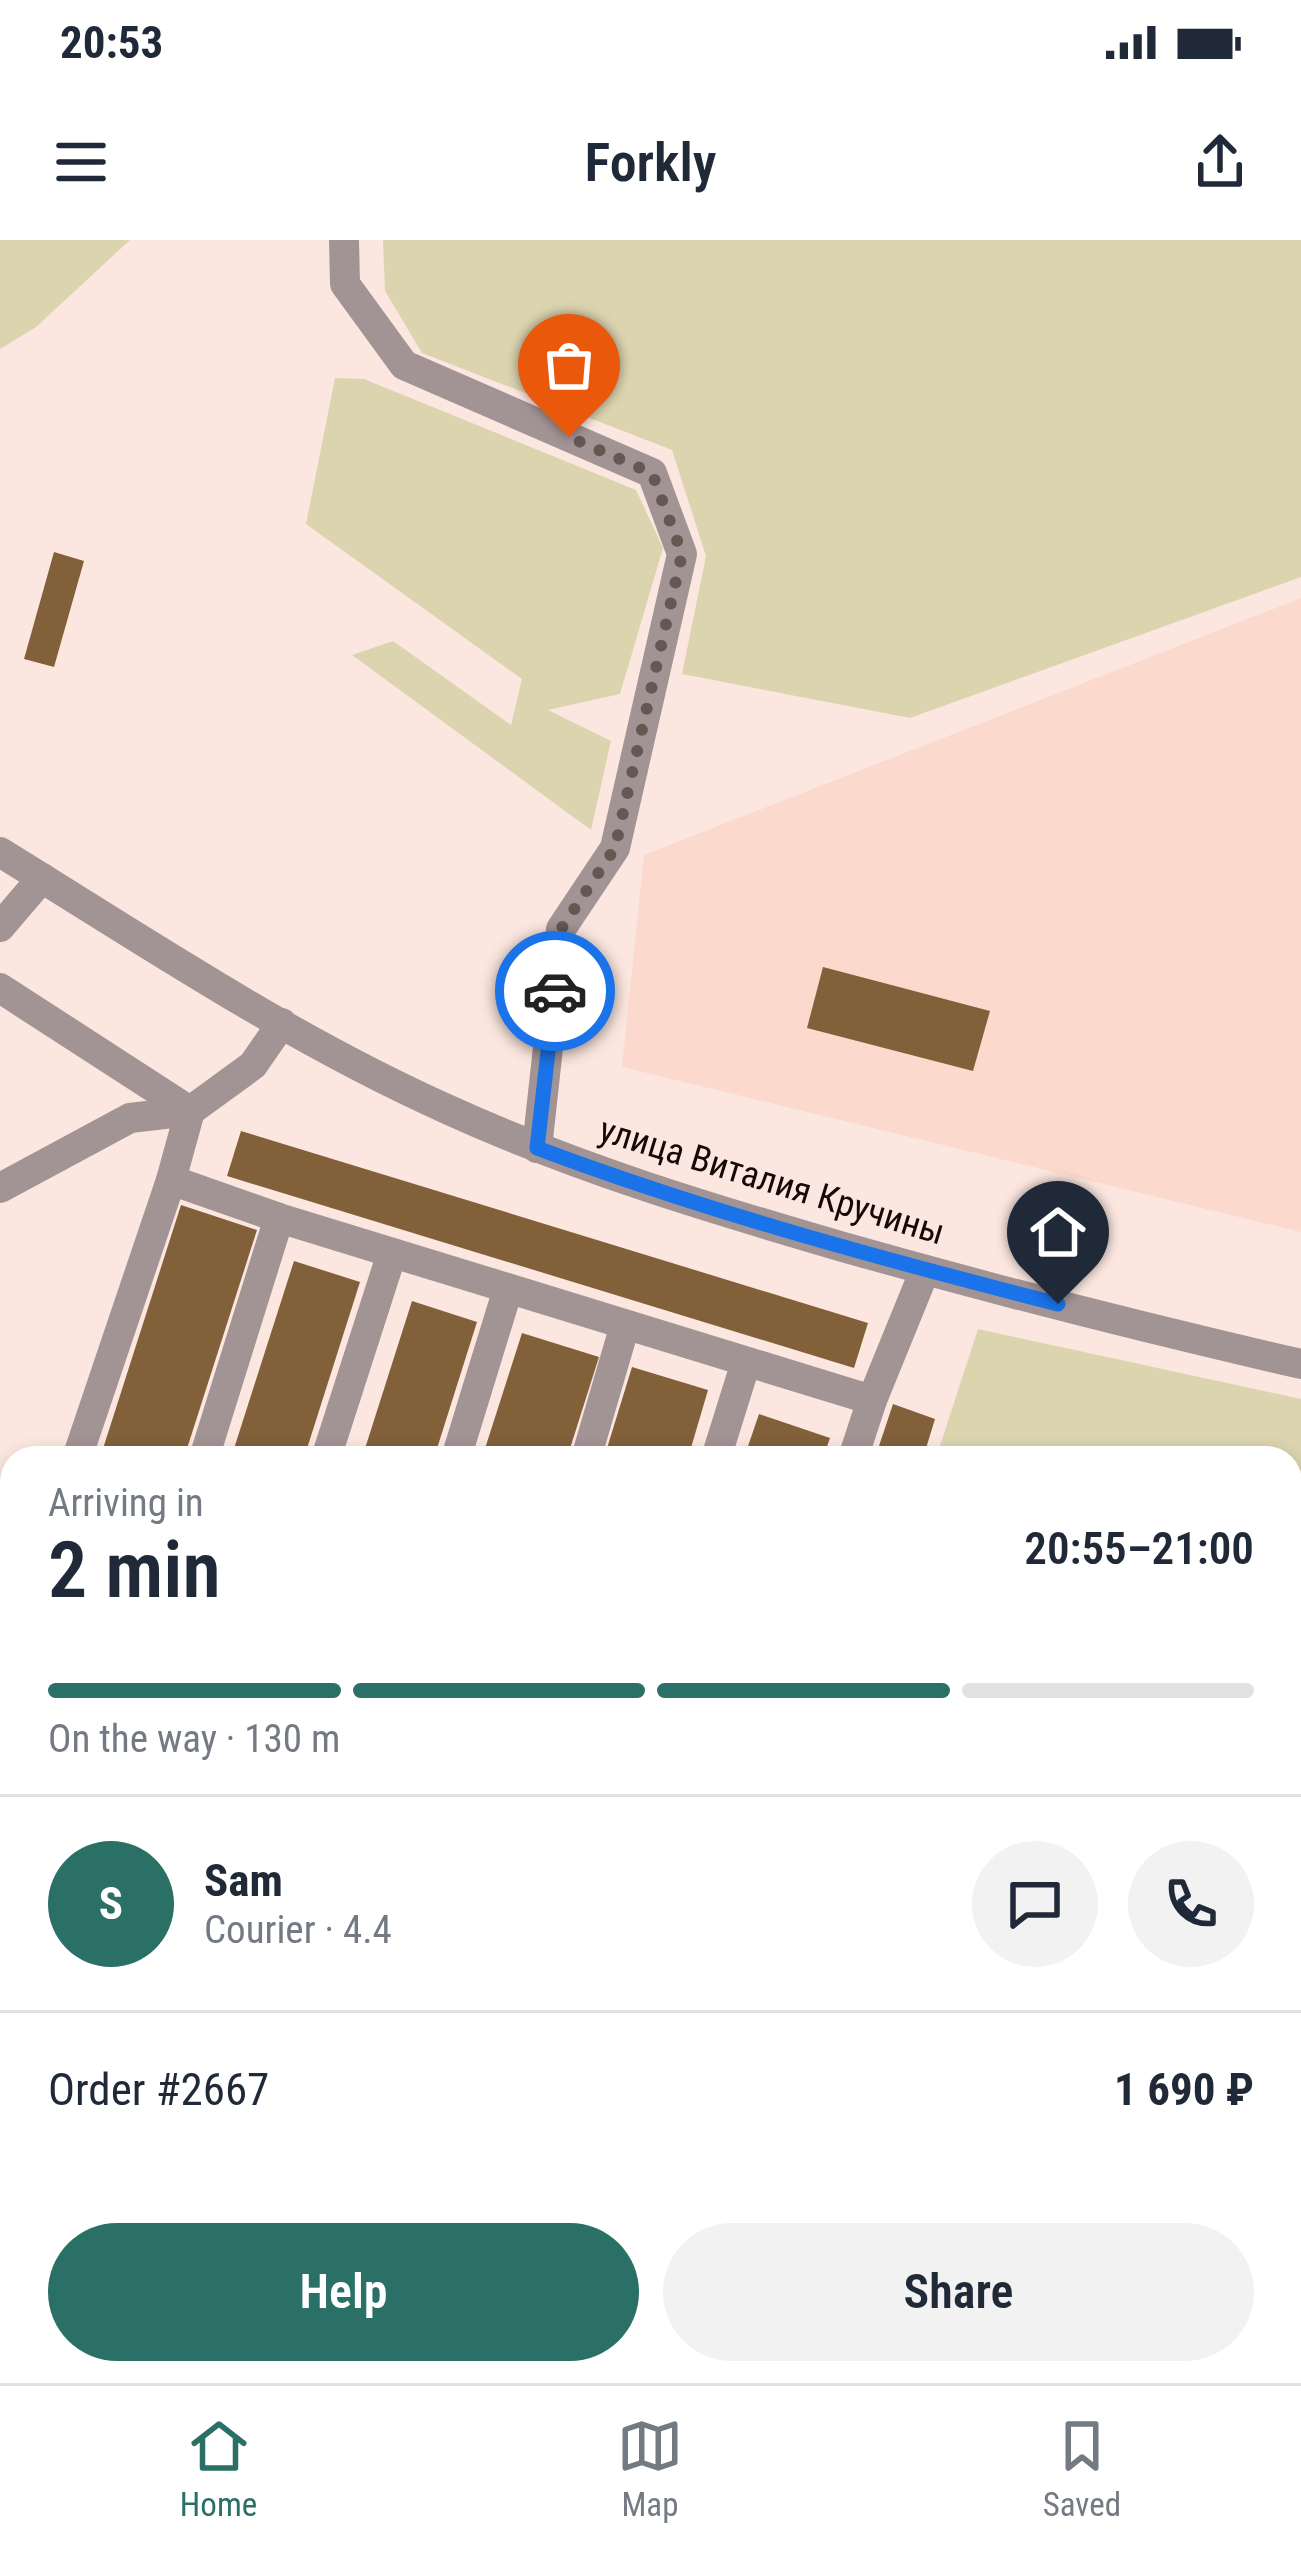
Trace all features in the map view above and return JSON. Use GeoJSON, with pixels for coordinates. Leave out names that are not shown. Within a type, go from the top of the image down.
{"type":"FeatureCollection","features":[{"type":"Feature","properties":{"kind":"street"},"geometry":{"type":"LineString","coordinates":[[344,240],[345,284],[404,365],[652,473],[682,554],[615,848],[561,929],[537,1148]]}},
{"type":"Feature","properties":{"kind":"street","name":"улица Виталия Кручины"},"geometry":{"type":"LineString","coordinates":[[0,852],[374,1075],[537,1148],[644,1189],[925,1270],[1301,1364]]}},
{"type":"Feature","properties":{"kind":"street"},"geometry":{"type":"LineString","coordinates":[[0,927],[42,878]]}},
{"type":"Feature","properties":{"kind":"street"},"geometry":{"type":"LineString","coordinates":[[0,988],[190,1111]]}},
{"type":"Feature","properties":{"kind":"street"},"geometry":{"type":"LineString","coordinates":[[0,1188],[130,1118],[190,1111],[253,1065],[282,1023]]}},
{"type":"Feature","properties":{"kind":"street"},"geometry":{"type":"LineString","coordinates":[[81,1446],[190,1111]]}},
{"type":"Feature","properties":{"kind":"street"},"geometry":{"type":"LineString","coordinates":[[171,1180],[279,1218],[872,1400]]}},
{"type":"Feature","properties":{"kind":"street"},"geometry":{"type":"LineString","coordinates":[[208,1446],[279,1218]]}},
{"type":"Feature","properties":{"kind":"street"},"geometry":{"type":"LineString","coordinates":[[330,1446],[392,1253]]}},
{"type":"Feature","properties":{"kind":"street"},"geometry":{"type":"LineString","coordinates":[[858,1446],[925,1270]]}},
{"type":"Feature","properties":{"kind":"street"},"geometry":{"type":"LineString","coordinates":[[460,1446],[508,1289]]}},
{"type":"Feature","properties":{"kind":"street"},"geometry":{"type":"LineString","coordinates":[[590,1446],[625,1325]]}},
{"type":"Feature","properties":{"kind":"street"},"geometry":{"type":"LineString","coordinates":[[720,1446],[746,1362]]}},
{"type":"Feature","properties":{"kind":"shaded area"},"geometry":{"type":"Polygon","coordinates":[[[0,240],[130,240],[36,327],[0,349],[0,240]]]}},
{"type":"Feature","properties":{"kind":"shaded area"},"geometry":{"type":"Polygon","coordinates":[[[383,240],[1301,240],[1301,577],[910,718],[682,674],[706,556],[672,450],[422,353],[385,291],[383,240]]]}},
{"type":"Feature","properties":{"kind":"shaded area"},"geometry":{"type":"Polygon","coordinates":[[[335,378],[364,379],[636,490],[663,548],[620,694],[548,710],[611,741],[591,830],[352,655],[393,641],[511,725],[522,679],[306,524],[335,378]]]}},
{"type":"Feature","properties":{"kind":"shaded area"},"geometry":{"type":"Polygon","coordinates":[[[1301,598],[1301,1232],[622,1067],[644,855],[1301,598]]]}},
{"type":"Feature","properties":{"kind":"shaded area"},"geometry":{"type":"Polygon","coordinates":[[[978,1329],[1301,1399],[1301,1446],[940,1446],[978,1329]]]}},
{"type":"Feature","properties":{"kind":"building"},"geometry":{"type":"Polygon","coordinates":[[[54,552],[84,561],[54,667],[24,659],[54,552]]]}},
{"type":"Feature","properties":{"kind":"building"},"geometry":{"type":"Polygon","coordinates":[[[823,967],[990,1011],[973,1071],[807,1028],[823,967]]]}},
{"type":"Feature","properties":{"kind":"building"},"geometry":{"type":"Polygon","coordinates":[[[241,1131],[868,1323],[854,1368],[227,1176],[241,1131]]]}},
{"type":"Feature","properties":{"kind":"building"},"geometry":{"type":"Polygon","coordinates":[[[181,1205],[257,1230],[188,1446],[104,1446],[181,1205]]]}},
{"type":"Feature","properties":{"kind":"building"},"geometry":{"type":"Polygon","coordinates":[[[294,1261],[360,1282],[308,1446],[235,1446],[294,1261]]]}},
{"type":"Feature","properties":{"kind":"building"},"geometry":{"type":"Polygon","coordinates":[[[412,1301],[477,1322],[438,1446],[366,1446],[412,1301]]]}},
{"type":"Feature","properties":{"kind":"building"},"geometry":{"type":"Polygon","coordinates":[[[522,1333],[599,1357],[571,1446],[486,1446],[522,1333]]]}},
{"type":"Feature","properties":{"kind":"building"},"geometry":{"type":"Polygon","coordinates":[[[632,1367],[708,1390],[692,1446],[608,1446],[632,1367]]]}},
{"type":"Feature","properties":{"kind":"building"},"geometry":{"type":"Polygon","coordinates":[[[893,1404],[935,1419],[927,1446],[879,1446],[893,1404]]]}},
{"type":"Feature","properties":{"kind":"building"},"geometry":{"type":"Polygon","coordinates":[[[759,1414],[830,1438],[827,1446],[748,1446],[759,1414]]]}},
{"type":"Feature","properties":{"kind":"way so far"},"geometry":{"type":"LineString","coordinates":[[555,991],[561,929],[615,848],[682,554],[652,473],[569,437]]}},
{"type":"Feature","properties":{"kind":"route"},"geometry":{"type":"LineString","coordinates":[[555,991],[537,1148],[644,1189],[1058,1304]]}}]}
